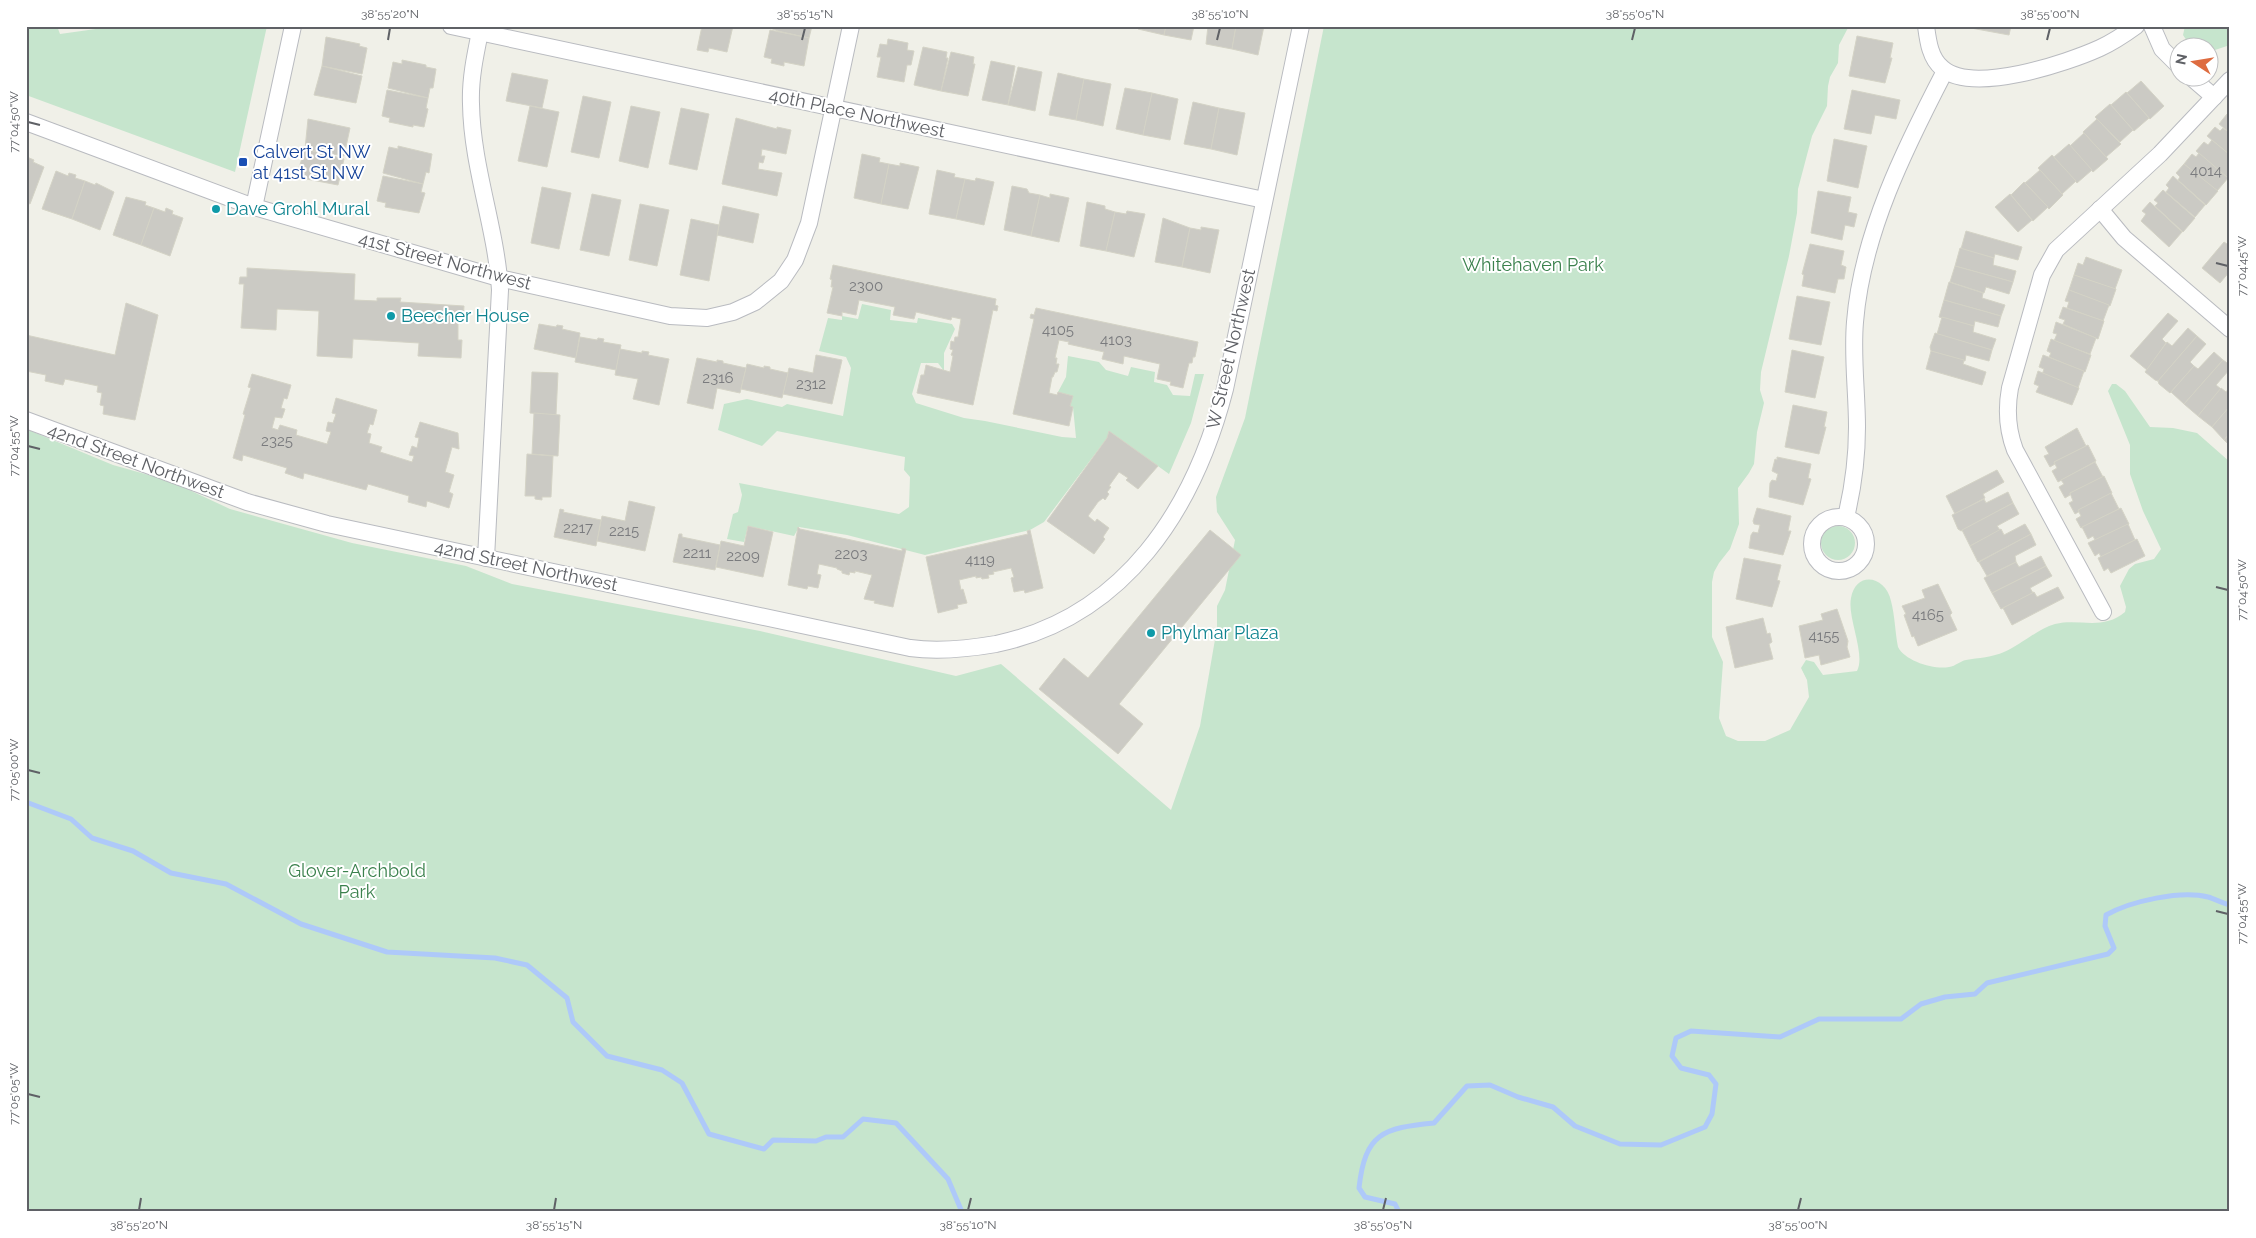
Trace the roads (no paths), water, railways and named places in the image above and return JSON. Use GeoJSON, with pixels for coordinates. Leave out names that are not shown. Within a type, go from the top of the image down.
{"type":"FeatureCollection","features":[{"type":"Feature","properties":{"kind":"street"},"geometry":{"type":"LineString","coordinates":[[254,207],[293,26]]}},
{"type":"Feature","properties":{"kind":"street","name":"40th Place Northwest"},"geometry":{"type":"LineString","coordinates":[[451,26],[1264,200]]}},
{"type":"Feature","properties":{"kind":"street","name":"41st Street Northwest"},"geometry":{"type":"LineString","coordinates":[[26,122],[254,207],[499,278],[670,316],[707,318],[739,310],[762,297],[788,271],[799,251],[809,224],[850,26]]}},
{"type":"Feature","properties":{"kind":"street","name":"W Street Northwest"},"geometry":{"type":"LineString","coordinates":[[1037,633],[1087,608],[1130,572],[1161,533],[1192,482],[1206,451],[1224,395],[1301,26]]}},
{"type":"Feature","properties":{"kind":"street"},"geometry":{"type":"LineString","coordinates":[[1926,26],[1935,60],[1945,71],[1968,78],[2003,76],[2031,71],[2084,55],[2117,39],[2136,26]]}},
{"type":"Feature","properties":{"kind":"street"},"geometry":{"type":"LineString","coordinates":[[2152,26],[2162,49],[2168,55]]}},
{"type":"Feature","properties":{"kind":"street"},"geometry":{"type":"LineString","coordinates":[[480,32],[471,84],[472,126],[499,278],[500,308],[486,558]]}},
{"type":"Feature","properties":{"kind":"street"},"geometry":{"type":"LineString","coordinates":[[1846,517],[1856,461],[1857,429],[1854,336],[1863,267],[1885,201],[1945,71]]}},
{"type":"Feature","properties":{"kind":"street"},"geometry":{"type":"LineString","coordinates":[[2103,612],[2015,450],[2008,426],[2007,413],[2010,388],[2046,266],[2056,250],[2160,154],[2230,80]]}},
{"type":"Feature","properties":{"kind":"street"},"geometry":{"type":"LineString","coordinates":[[2204,88],[2214,97]]}},
{"type":"Feature","properties":{"kind":"street"},"geometry":{"type":"LineString","coordinates":[[2100,210],[2124,238],[2230,329]]}},
{"type":"Feature","properties":{"kind":"street","name":"42nd Street Northwest"},"geometry":{"type":"LineString","coordinates":[[26,420],[265,508],[327,524],[486,558],[919,649],[948,650],[972,648],[1005,642],[1037,633]]}},
{"type":"Feature","properties":{"kind":"waterway"},"geometry":{"type":"LineString","coordinates":[[26,802],[71,819],[92,838],[133,851],[171,873],[226,884],[301,924],[387,952],[495,958],[527,965],[567,998],[573,1022],[607,1056],[662,1070],[682,1083],[709,1134],[764,1149],[773,1140],[816,1141],[826,1137],[843,1137],[863,1119],[896,1123],[948,1179],[962,1212]]}},
{"type":"Feature","properties":{"kind":"waterway"},"geometry":{"type":"LineString","coordinates":[[1399,1212],[1395,1204],[1365,1197],[1359,1188],[1366,1155],[1372,1145],[1389,1131],[1434,1123],[1467,1086],[1490,1085],[1518,1097],[1553,1107],[1575,1126],[1620,1144],[1661,1145],[1705,1127],[1712,1114],[1716,1084],[1709,1075],[1681,1068],[1672,1056],[1676,1038],[1691,1031],[1780,1037],[1819,1019],[1901,1019],[1921,1004],[1945,997],[1975,994],[1987,983],[2108,954],[2114,948],[2105,926],[2106,915],[2129,905],[2156,898],[2184,895],[2208,897],[2230,905]]}},
{"type":"Feature","properties":{"kind":"place","name":"Calvert St NW at 41st St NW"},"geometry":{"type":"Point","coordinates":[243,162]}},
{"type":"Feature","properties":{"kind":"place","name":"Dave Grohl Mural"},"geometry":{"type":"Point","coordinates":[216,209]}},
{"type":"Feature","properties":{"kind":"place","name":"Beecher House"},"geometry":{"type":"Point","coordinates":[391,316]}},
{"type":"Feature","properties":{"kind":"place","name":"Phylmar Plaza"},"geometry":{"type":"Point","coordinates":[1151,633]}},
{"type":"Feature","properties":{"kind":"park label","name":"Whitehaven Park"},"geometry":{"type":"Point","coordinates":[1533,265]}},
{"type":"Feature","properties":{"kind":"park label","name":"Glover-Archbold Park"},"geometry":{"type":"Point","coordinates":[357,881]}}]}
